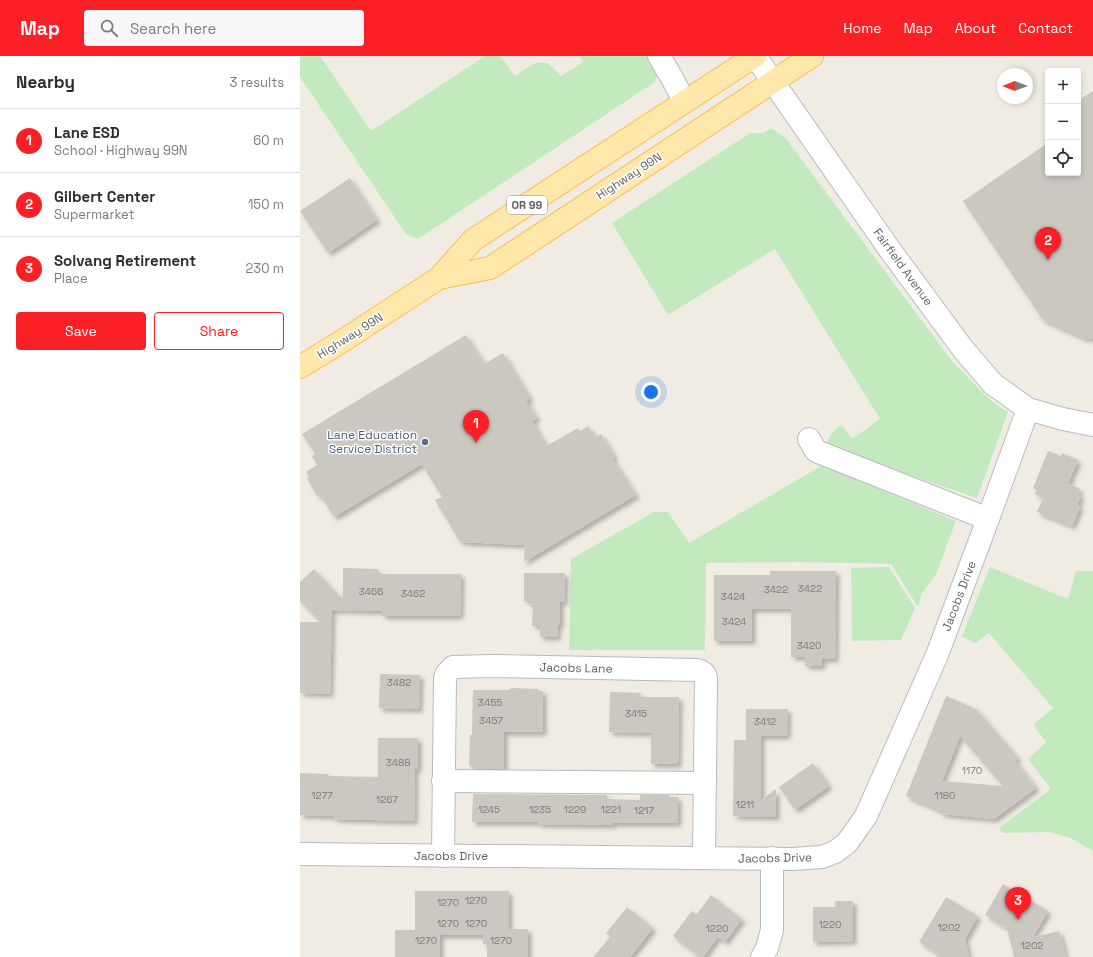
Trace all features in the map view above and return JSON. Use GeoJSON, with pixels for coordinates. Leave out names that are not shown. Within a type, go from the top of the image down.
{"type":"FeatureCollection","features":[{"type":"Feature","properties":{"kind":"main road","name":"Highway 99N"},"geometry":{"type":"LineString","coordinates":[[300,367],[357,332],[439,278],[473,240],[755,56]]}},
{"type":"Feature","properties":{"kind":"main road","name":"Highway 99N"},"geometry":{"type":"LineString","coordinates":[[439,278],[490,268],[812,56]]}},
{"type":"Feature","properties":{"kind":"street"},"geometry":{"type":"LineString","coordinates":[[659,56],[684,101]]}},
{"type":"Feature","properties":{"kind":"street","name":"Fairfield Avenue"},"geometry":{"type":"LineString","coordinates":[[755,56],[890,250],[963,349],[993,384],[1028,409],[1063,419],[1093,425]]}},
{"type":"Feature","properties":{"kind":"street","name":"Jacobs Drive"},"geometry":{"type":"LineString","coordinates":[[300,854],[793,859],[822,857],[835,852],[847,843],[866,816],[937,655],[1028,409]]}},
{"type":"Feature","properties":{"kind":"street"},"geometry":{"type":"LineString","coordinates":[[809,439],[816,451],[988,519]]}},
{"type":"Feature","properties":{"kind":"street","name":"Jacobs Lane"},"geometry":{"type":"LineString","coordinates":[[443,856],[445,678],[447,673],[453,667],[490,666],[701,670],[705,674],[706,678],[704,858]]}},
{"type":"Feature","properties":{"kind":"street"},"geometry":{"type":"LineString","coordinates":[[443,781],[705,783]]}},
{"type":"Feature","properties":{"kind":"street"},"geometry":{"type":"LineString","coordinates":[[762,957],[767,948],[772,930],[772,858]]}},
{"type":"Feature","properties":{"kind":"green space"},"geometry":{"type":"Polygon","coordinates":[[[300,56],[320,56],[371,131],[485,56],[500,56],[515,76],[534,64],[543,62],[553,67],[561,76],[583,62],[580,56],[647,56],[658,72],[655,82],[418,239],[406,234],[300,77],[300,56]]]}},
{"type":"Feature","properties":{"kind":"green space"},"geometry":{"type":"Polygon","coordinates":[[[771,128],[786,138],[952,361],[983,393],[1008,412],[977,498],[829,448],[829,437],[842,425],[852,439],[880,419],[775,249],[668,315],[612,223],[750,133],[764,133],[771,128]]]}},
{"type":"Feature","properties":{"kind":"green space"},"geometry":{"type":"Polygon","coordinates":[[[823,465],[956,521],[936,574],[922,593],[918,607],[891,564],[796,562],[706,563],[705,650],[569,650],[571,559],[654,512],[668,512],[689,543],[823,465]]]}},
{"type":"Feature","properties":{"kind":"green space"},"geometry":{"type":"Polygon","coordinates":[[[889,567],[915,608],[901,640],[852,641],[851,568],[889,567]]]}},
{"type":"Feature","properties":{"kind":"green space"},"geometry":{"type":"Polygon","coordinates":[[[990,567],[1068,599],[1076,571],[1093,571],[1093,851],[1071,838],[1049,832],[1003,833],[999,828],[1051,789],[1028,759],[1046,742],[1035,727],[1035,723],[1053,708],[989,633],[976,643],[962,636],[990,567]]]}},
{"type":"Feature","properties":{"kind":"building"},"geometry":{"type":"Polygon","coordinates":[[[1093,91],[1093,339],[1084,338],[1043,320],[963,201],[1045,145],[1045,176],[1081,176],[1081,99],[1093,91]]]}},
{"type":"Feature","properties":{"kind":"building"},"geometry":{"type":"Polygon","coordinates":[[[350,178],[377,220],[328,253],[300,211],[350,178]]]}},
{"type":"Feature","properties":{"kind":"building","name":"Lane Education Service District"},"geometry":{"type":"Polygon","coordinates":[[[466,335],[484,364],[503,353],[530,398],[526,401],[537,418],[532,421],[546,446],[578,428],[580,431],[588,426],[595,437],[601,434],[615,457],[612,458],[636,495],[524,562],[525,545],[460,542],[435,500],[442,497],[422,464],[334,517],[320,495],[318,497],[307,479],[309,477],[306,472],[317,465],[312,456],[315,454],[302,434],[466,335]]]}},
{"type":"Feature","properties":{"kind":"building"},"geometry":{"type":"Polygon","coordinates":[[[1048,451],[1061,456],[1062,453],[1078,460],[1068,484],[1080,489],[1078,494],[1081,496],[1077,505],[1080,507],[1072,526],[1037,512],[1043,498],[1035,494],[1036,490],[1033,488],[1048,451]]]}},
{"type":"Feature","properties":{"kind":"building"},"geometry":{"type":"Polygon","coordinates":[[[343,568],[378,569],[378,574],[461,574],[460,616],[382,616],[382,611],[332,610],[330,694],[300,693],[300,622],[320,622],[300,601],[300,582],[314,569],[343,600],[343,568]]]}},
{"type":"Feature","properties":{"kind":"building"},"geometry":{"type":"Polygon","coordinates":[[[770,571],[836,571],[835,659],[822,659],[822,666],[805,666],[805,657],[791,657],[791,609],[752,609],[752,641],[714,641],[714,575],[770,575],[770,571]]]}},
{"type":"Feature","properties":{"kind":"building"},"geometry":{"type":"Polygon","coordinates":[[[524,573],[565,573],[564,602],[560,602],[560,625],[558,625],[557,637],[540,637],[540,626],[532,626],[533,607],[530,607],[530,601],[524,601],[524,573]]]}},
{"type":"Feature","properties":{"kind":"building"},"geometry":{"type":"Polygon","coordinates":[[[380,674],[420,675],[419,709],[379,708],[380,674]]]}},
{"type":"Feature","properties":{"kind":"building"},"geometry":{"type":"Polygon","coordinates":[[[510,688],[538,689],[538,691],[543,691],[543,732],[504,732],[504,769],[473,769],[473,766],[469,766],[470,735],[472,735],[473,690],[510,690],[510,688]]]}},
{"type":"Feature","properties":{"kind":"building"},"geometry":{"type":"Polygon","coordinates":[[[610,692],[641,693],[640,697],[679,697],[678,764],[651,764],[651,733],[609,732],[610,692]]]}},
{"type":"Feature","properties":{"kind":"building"},"geometry":{"type":"Polygon","coordinates":[[[946,696],[976,709],[1018,758],[1015,760],[1036,788],[994,819],[941,814],[941,811],[906,796],[946,696]],[[960,736],[942,781],[1003,786],[960,736]]]}},
{"type":"Feature","properties":{"kind":"building"},"geometry":{"type":"Polygon","coordinates":[[[746,709],[788,709],[787,736],[761,736],[761,800],[776,789],[776,817],[733,816],[734,740],[746,740],[746,709]]]}},
{"type":"Feature","properties":{"kind":"building"},"geometry":{"type":"Polygon","coordinates":[[[378,738],[418,738],[418,769],[415,769],[414,821],[334,819],[334,816],[300,815],[300,773],[328,774],[328,776],[378,777],[378,738]]]}},
{"type":"Feature","properties":{"kind":"building"},"geometry":{"type":"Polygon","coordinates":[[[813,763],[829,786],[795,810],[779,787],[813,763]]]}},
{"type":"Feature","properties":{"kind":"building"},"geometry":{"type":"Polygon","coordinates":[[[473,794],[607,795],[607,799],[640,800],[640,795],[669,795],[669,797],[678,797],[678,823],[613,823],[613,825],[538,824],[538,822],[472,822],[473,794]]]}},
{"type":"Feature","properties":{"kind":"building"},"geometry":{"type":"Polygon","coordinates":[[[1003,884],[1048,911],[1033,937],[1059,931],[1066,957],[1014,957],[1007,928],[985,915],[1003,884]]]}},
{"type":"Feature","properties":{"kind":"building"},"geometry":{"type":"Polygon","coordinates":[[[415,891],[509,891],[509,929],[528,929],[528,957],[487,957],[487,944],[483,944],[483,935],[440,935],[440,957],[395,957],[395,930],[415,930],[415,891]]]}},
{"type":"Feature","properties":{"kind":"building"},"geometry":{"type":"Polygon","coordinates":[[[711,895],[742,919],[725,942],[718,937],[703,957],[701,957],[673,936],[692,911],[697,914],[711,895]]]}},
{"type":"Feature","properties":{"kind":"building"},"geometry":{"type":"Polygon","coordinates":[[[946,897],[978,916],[965,939],[969,957],[943,957],[919,942],[946,897]]]}},
{"type":"Feature","properties":{"kind":"building"},"geometry":{"type":"Polygon","coordinates":[[[835,901],[853,901],[853,941],[813,942],[813,907],[835,907],[835,901]]]}},
{"type":"Feature","properties":{"kind":"building"},"geometry":{"type":"Polygon","coordinates":[[[627,907],[653,928],[630,957],[593,957],[610,937],[606,933],[627,907]]]}},
{"type":"Feature","properties":{"kind":"place","name":"Gilbert Center"},"geometry":{"type":"Point","coordinates":[1048,260]}},
{"type":"Feature","properties":{"kind":"place","name":"Lane Education Service District"},"geometry":{"type":"Point","coordinates":[425,442]}},
{"type":"Feature","properties":{"kind":"place","name":"Lane ESD"},"geometry":{"type":"Point","coordinates":[476,443]}},
{"type":"Feature","properties":{"kind":"place","name":"Solvang Retirement"},"geometry":{"type":"Point","coordinates":[1018,920]}}]}
